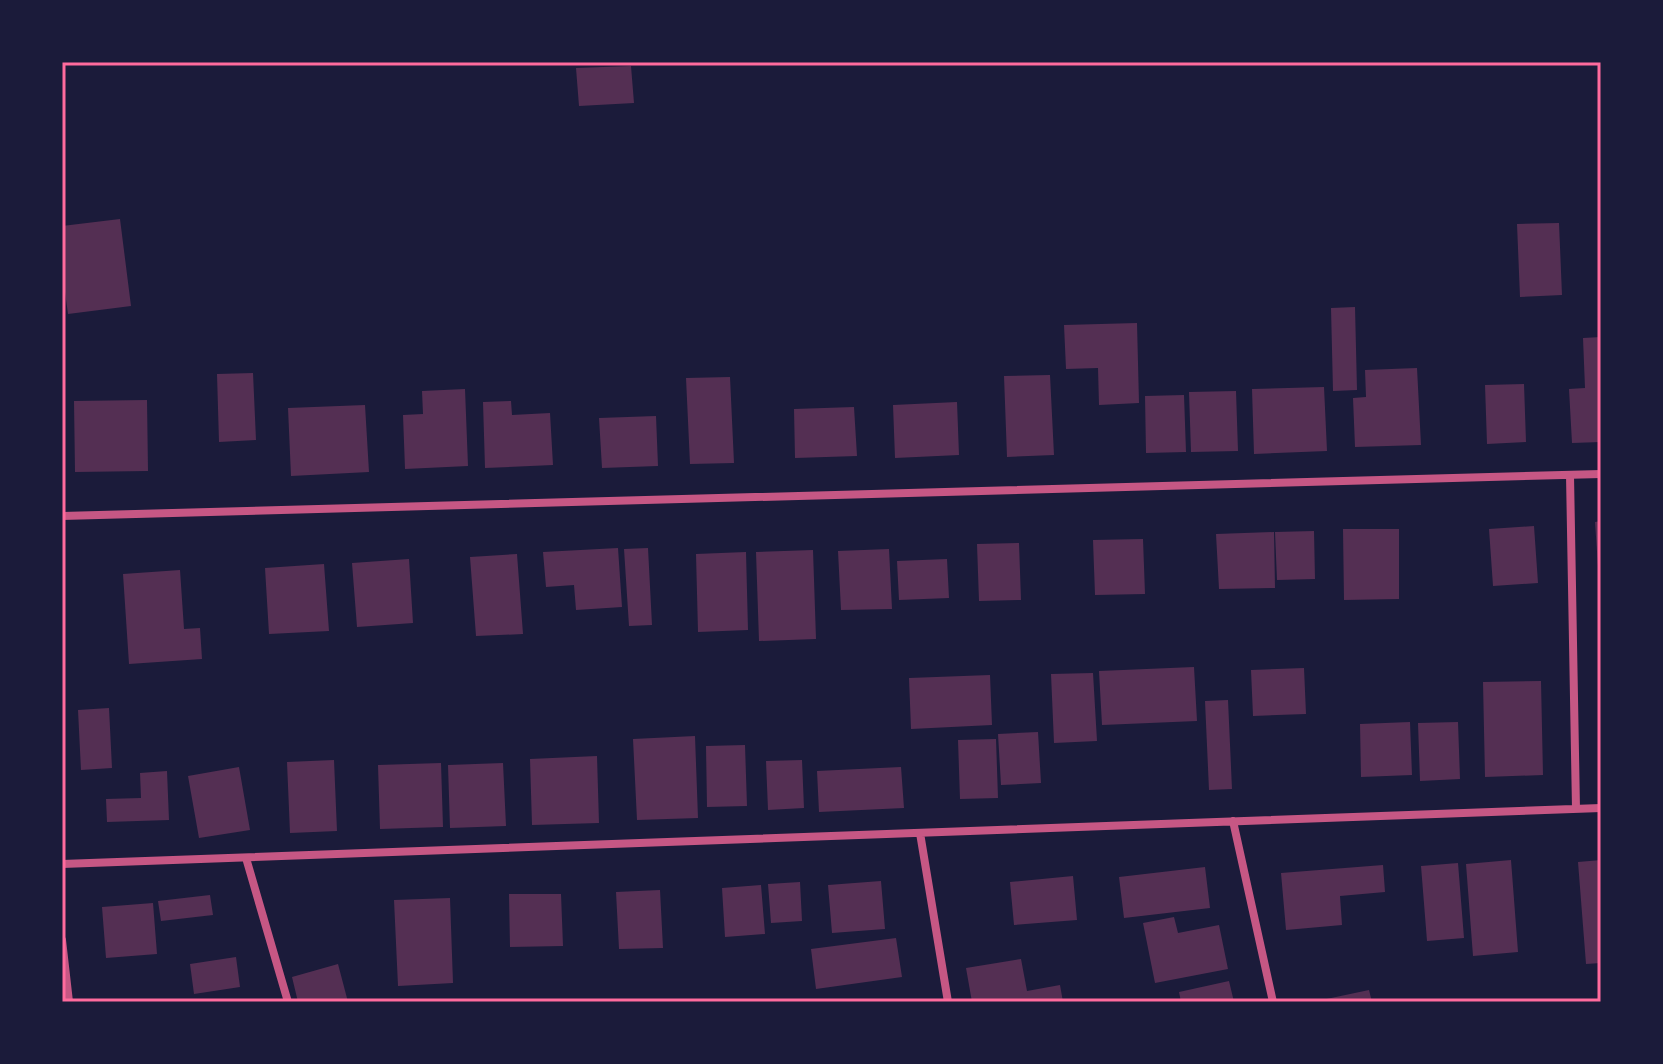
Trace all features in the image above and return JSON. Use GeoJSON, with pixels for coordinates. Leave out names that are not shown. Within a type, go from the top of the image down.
{"type":"FeatureCollection","features":[{"type":"Feature","properties":{"kind":"street"},"geometry":{"type":"LineString","coordinates":[[62,516],[1601,474]]}},
{"type":"Feature","properties":{"kind":"street"},"geometry":{"type":"LineString","coordinates":[[1570,475],[1576,809]]}},
{"type":"Feature","properties":{"kind":"street"},"geometry":{"type":"LineString","coordinates":[[62,864],[1601,808]]}},
{"type":"Feature","properties":{"kind":"street"},"geometry":{"type":"LineString","coordinates":[[1233,821],[1273,1002]]}},
{"type":"Feature","properties":{"kind":"street"},"geometry":{"type":"LineString","coordinates":[[920,833],[948,1002]]}},
{"type":"Feature","properties":{"kind":"street"},"geometry":{"type":"LineString","coordinates":[[246,858],[288,1002]]}},
{"type":"Feature","properties":{"kind":"street"},"geometry":{"type":"LineString","coordinates":[[62,940],[69,1002]]}},
{"type":"Feature","properties":{"kind":"building"},"geometry":{"type":"Polygon","coordinates":[[[631,66],[634,103],[579,106],[576,68],[631,66]]]}},
{"type":"Feature","properties":{"kind":"building"},"geometry":{"type":"Polygon","coordinates":[[[120,219],[131,306],[68,314],[62,270],[62,226],[120,219]]]}},
{"type":"Feature","properties":{"kind":"building"},"geometry":{"type":"Polygon","coordinates":[[[1559,223],[1562,295],[1520,297],[1517,224],[1559,223]]]}},
{"type":"Feature","properties":{"kind":"building"},"geometry":{"type":"Polygon","coordinates":[[[1355,307],[1357,390],[1333,391],[1331,308],[1355,307]]]}},
{"type":"Feature","properties":{"kind":"building"},"geometry":{"type":"Polygon","coordinates":[[[1137,323],[1139,403],[1099,405],[1098,368],[1066,369],[1064,325],[1137,323]]]}},
{"type":"Feature","properties":{"kind":"building"},"geometry":{"type":"Polygon","coordinates":[[[1601,337],[1601,442],[1572,443],[1569,389],[1585,388],[1583,338],[1601,337]]]}},
{"type":"Feature","properties":{"kind":"building"},"geometry":{"type":"Polygon","coordinates":[[[1417,368],[1421,445],[1355,447],[1353,398],[1366,397],[1365,370],[1417,368]]]}},
{"type":"Feature","properties":{"kind":"building"},"geometry":{"type":"Polygon","coordinates":[[[253,373],[256,440],[219,442],[217,374],[253,373]]]}},
{"type":"Feature","properties":{"kind":"building"},"geometry":{"type":"Polygon","coordinates":[[[1050,375],[1054,455],[1007,457],[1004,376],[1050,375]]]}},
{"type":"Feature","properties":{"kind":"building"},"geometry":{"type":"Polygon","coordinates":[[[730,377],[734,463],[690,464],[686,378],[730,377]]]}},
{"type":"Feature","properties":{"kind":"building"},"geometry":{"type":"Polygon","coordinates":[[[1524,384],[1526,442],[1487,444],[1485,385],[1524,384]]]}},
{"type":"Feature","properties":{"kind":"building"},"geometry":{"type":"Polygon","coordinates":[[[1324,387],[1327,451],[1254,454],[1252,389],[1324,387]]]}},
{"type":"Feature","properties":{"kind":"building"},"geometry":{"type":"Polygon","coordinates":[[[465,389],[468,466],[405,469],[403,415],[423,414],[422,391],[465,389]]]}},
{"type":"Feature","properties":{"kind":"building"},"geometry":{"type":"Polygon","coordinates":[[[1236,391],[1238,451],[1191,452],[1189,392],[1236,391]]]}},
{"type":"Feature","properties":{"kind":"building"},"geometry":{"type":"Polygon","coordinates":[[[1184,395],[1186,452],[1146,453],[1145,396],[1184,395]]]}},
{"type":"Feature","properties":{"kind":"building"},"geometry":{"type":"Polygon","coordinates":[[[147,400],[148,471],[75,472],[74,401],[147,400]]]}},
{"type":"Feature","properties":{"kind":"building"},"geometry":{"type":"Polygon","coordinates":[[[511,401],[512,415],[550,413],[553,465],[485,468],[483,402],[511,401]]]}},
{"type":"Feature","properties":{"kind":"building"},"geometry":{"type":"Polygon","coordinates":[[[957,402],[959,455],[895,458],[893,405],[957,402]]]}},
{"type":"Feature","properties":{"kind":"building"},"geometry":{"type":"Polygon","coordinates":[[[365,405],[369,472],[291,476],[288,408],[365,405]]]}},
{"type":"Feature","properties":{"kind":"building"},"geometry":{"type":"Polygon","coordinates":[[[854,407],[857,456],[795,458],[794,409],[854,407]]]}},
{"type":"Feature","properties":{"kind":"building"},"geometry":{"type":"Polygon","coordinates":[[[656,416],[658,466],[602,468],[599,418],[656,416]]]}},
{"type":"Feature","properties":{"kind":"building"},"geometry":{"type":"Polygon","coordinates":[[[1601,521],[1601,581],[1599,581],[1595,522],[1601,521]]]}},
{"type":"Feature","properties":{"kind":"building"},"geometry":{"type":"Polygon","coordinates":[[[1534,526],[1538,583],[1493,586],[1489,529],[1534,526]]]}},
{"type":"Feature","properties":{"kind":"building"},"geometry":{"type":"Polygon","coordinates":[[[1343,529],[1399,529],[1399,599],[1344,600],[1343,529]]]}},
{"type":"Feature","properties":{"kind":"building"},"geometry":{"type":"Polygon","coordinates":[[[1314,531],[1315,579],[1277,580],[1275,532],[1314,531]]]}},
{"type":"Feature","properties":{"kind":"building"},"geometry":{"type":"Polygon","coordinates":[[[1274,532],[1275,588],[1219,589],[1216,534],[1274,532]]]}},
{"type":"Feature","properties":{"kind":"building"},"geometry":{"type":"Polygon","coordinates":[[[1143,539],[1145,594],[1095,595],[1093,540],[1143,539]]]}},
{"type":"Feature","properties":{"kind":"building"},"geometry":{"type":"Polygon","coordinates":[[[1019,543],[1021,600],[979,601],[977,544],[1019,543]]]}},
{"type":"Feature","properties":{"kind":"building"},"geometry":{"type":"Polygon","coordinates":[[[618,548],[622,607],[576,610],[574,585],[546,587],[543,552],[618,548]]]}},
{"type":"Feature","properties":{"kind":"building"},"geometry":{"type":"Polygon","coordinates":[[[648,548],[652,625],[629,626],[624,549],[648,548]]]}},
{"type":"Feature","properties":{"kind":"building"},"geometry":{"type":"Polygon","coordinates":[[[889,549],[892,609],[841,610],[838,551],[889,549]]]}},
{"type":"Feature","properties":{"kind":"building"},"geometry":{"type":"Polygon","coordinates":[[[813,550],[816,639],[759,641],[756,552],[813,550]]]}},
{"type":"Feature","properties":{"kind":"building"},"geometry":{"type":"Polygon","coordinates":[[[746,552],[748,630],[698,632],[696,554],[746,552]]]}},
{"type":"Feature","properties":{"kind":"building"},"geometry":{"type":"Polygon","coordinates":[[[517,554],[523,634],[476,636],[470,557],[517,554]]]}},
{"type":"Feature","properties":{"kind":"building"},"geometry":{"type":"Polygon","coordinates":[[[409,559],[413,623],[357,627],[352,563],[409,559]]]}},
{"type":"Feature","properties":{"kind":"building"},"geometry":{"type":"Polygon","coordinates":[[[947,559],[949,598],[899,600],[897,561],[947,559]]]}},
{"type":"Feature","properties":{"kind":"building"},"geometry":{"type":"Polygon","coordinates":[[[324,564],[329,631],[269,634],[265,568],[324,564]]]}},
{"type":"Feature","properties":{"kind":"building"},"geometry":{"type":"Polygon","coordinates":[[[180,570],[184,629],[200,628],[202,659],[129,664],[123,574],[180,570]]]}},
{"type":"Feature","properties":{"kind":"building"},"geometry":{"type":"Polygon","coordinates":[[[1194,667],[1197,721],[1102,725],[1099,671],[1194,667]]]}},
{"type":"Feature","properties":{"kind":"building"},"geometry":{"type":"Polygon","coordinates":[[[1304,668],[1306,714],[1253,716],[1251,670],[1304,668]]]}},
{"type":"Feature","properties":{"kind":"building"},"geometry":{"type":"Polygon","coordinates":[[[1093,673],[1097,741],[1054,743],[1051,674],[1093,673]]]}},
{"type":"Feature","properties":{"kind":"building"},"geometry":{"type":"Polygon","coordinates":[[[990,675],[992,725],[911,729],[909,678],[990,675]]]}},
{"type":"Feature","properties":{"kind":"building"},"geometry":{"type":"Polygon","coordinates":[[[1541,681],[1543,775],[1485,777],[1483,682],[1541,681]]]}},
{"type":"Feature","properties":{"kind":"building"},"geometry":{"type":"Polygon","coordinates":[[[1228,700],[1232,789],[1209,790],[1205,701],[1228,700]]]}},
{"type":"Feature","properties":{"kind":"building"},"geometry":{"type":"Polygon","coordinates":[[[109,708],[112,768],[81,770],[78,710],[109,708]]]}},
{"type":"Feature","properties":{"kind":"building"},"geometry":{"type":"Polygon","coordinates":[[[1410,722],[1412,775],[1361,777],[1360,724],[1410,722]]]}},
{"type":"Feature","properties":{"kind":"building"},"geometry":{"type":"Polygon","coordinates":[[[1458,722],[1460,779],[1420,781],[1418,723],[1458,722]]]}},
{"type":"Feature","properties":{"kind":"building"},"geometry":{"type":"Polygon","coordinates":[[[1038,732],[1041,783],[1001,785],[998,734],[1038,732]]]}},
{"type":"Feature","properties":{"kind":"building"},"geometry":{"type":"Polygon","coordinates":[[[695,736],[698,818],[637,820],[633,739],[695,736]]]}},
{"type":"Feature","properties":{"kind":"building"},"geometry":{"type":"Polygon","coordinates":[[[996,739],[998,798],[960,799],[958,740],[996,739]]]}},
{"type":"Feature","properties":{"kind":"building"},"geometry":{"type":"Polygon","coordinates":[[[745,745],[747,806],[707,807],[706,746],[745,745]]]}},
{"type":"Feature","properties":{"kind":"building"},"geometry":{"type":"Polygon","coordinates":[[[597,756],[599,823],[532,825],[530,759],[597,756]]]}},
{"type":"Feature","properties":{"kind":"building"},"geometry":{"type":"Polygon","coordinates":[[[334,760],[337,831],[290,833],[287,762],[334,760]]]}},
{"type":"Feature","properties":{"kind":"building"},"geometry":{"type":"Polygon","coordinates":[[[802,760],[804,808],[768,810],[766,761],[802,760]]]}},
{"type":"Feature","properties":{"kind":"building"},"geometry":{"type":"Polygon","coordinates":[[[441,763],[443,827],[380,829],[378,765],[441,763]]]}},
{"type":"Feature","properties":{"kind":"building"},"geometry":{"type":"Polygon","coordinates":[[[503,763],[506,826],[450,828],[448,765],[503,763]]]}},
{"type":"Feature","properties":{"kind":"building"},"geometry":{"type":"Polygon","coordinates":[[[239,767],[250,830],[199,838],[188,776],[239,767]]]}},
{"type":"Feature","properties":{"kind":"building"},"geometry":{"type":"Polygon","coordinates":[[[901,767],[904,808],[819,812],[817,771],[901,767]]]}},
{"type":"Feature","properties":{"kind":"building"},"geometry":{"type":"Polygon","coordinates":[[[167,771],[169,820],[107,822],[106,799],[141,798],[140,773],[167,771]]]}},
{"type":"Feature","properties":{"kind":"building"},"geometry":{"type":"Polygon","coordinates":[[[1511,860],[1518,952],[1473,956],[1466,864],[1511,860]]]}},
{"type":"Feature","properties":{"kind":"building"},"geometry":{"type":"Polygon","coordinates":[[[1601,860],[1601,963],[1586,964],[1578,862],[1601,860]]]}},
{"type":"Feature","properties":{"kind":"building"},"geometry":{"type":"Polygon","coordinates":[[[1458,863],[1464,938],[1427,941],[1421,866],[1458,863]]]}},
{"type":"Feature","properties":{"kind":"building"},"geometry":{"type":"Polygon","coordinates":[[[1383,865],[1385,892],[1340,896],[1342,925],[1286,930],[1281,873],[1383,865]]]}},
{"type":"Feature","properties":{"kind":"building"},"geometry":{"type":"Polygon","coordinates":[[[1205,867],[1210,908],[1124,918],[1119,877],[1205,867]]]}},
{"type":"Feature","properties":{"kind":"building"},"geometry":{"type":"Polygon","coordinates":[[[1073,876],[1077,920],[1014,925],[1010,882],[1073,876]]]}},
{"type":"Feature","properties":{"kind":"building"},"geometry":{"type":"Polygon","coordinates":[[[881,881],[885,929],[832,933],[828,885],[881,881]]]}},
{"type":"Feature","properties":{"kind":"building"},"geometry":{"type":"Polygon","coordinates":[[[800,882],[802,921],[771,923],[768,884],[800,882]]]}},
{"type":"Feature","properties":{"kind":"building"},"geometry":{"type":"Polygon","coordinates":[[[761,885],[765,934],[725,937],[722,888],[761,885]]]}},
{"type":"Feature","properties":{"kind":"building"},"geometry":{"type":"Polygon","coordinates":[[[660,890],[663,948],[619,949],[616,892],[660,890]]]}},
{"type":"Feature","properties":{"kind":"building"},"geometry":{"type":"Polygon","coordinates":[[[509,894],[561,894],[563,946],[510,947],[509,894]]]}},
{"type":"Feature","properties":{"kind":"building"},"geometry":{"type":"Polygon","coordinates":[[[210,895],[213,915],[161,921],[158,901],[210,895]]]}},
{"type":"Feature","properties":{"kind":"building"},"geometry":{"type":"Polygon","coordinates":[[[450,898],[453,983],[398,986],[394,900],[450,898]]]}},
{"type":"Feature","properties":{"kind":"building"},"geometry":{"type":"Polygon","coordinates":[[[153,903],[157,954],[106,958],[102,907],[153,903]]]}},
{"type":"Feature","properties":{"kind":"building"},"geometry":{"type":"Polygon","coordinates":[[[1174,917],[1178,933],[1219,925],[1228,969],[1155,983],[1143,923],[1174,917]]]}},
{"type":"Feature","properties":{"kind":"building"},"geometry":{"type":"Polygon","coordinates":[[[896,938],[902,977],[816,989],[811,949],[896,938]]]}},
{"type":"Feature","properties":{"kind":"building"},"geometry":{"type":"Polygon","coordinates":[[[236,957],[240,987],[194,994],[190,964],[236,957]]]}},
{"type":"Feature","properties":{"kind":"building"},"geometry":{"type":"Polygon","coordinates":[[[1021,959],[1027,991],[1060,985],[1063,1002],[972,1002],[966,968],[1021,959]]]}},
{"type":"Feature","properties":{"kind":"building"},"geometry":{"type":"Polygon","coordinates":[[[338,964],[348,1002],[298,1002],[292,977],[338,964]]]}},
{"type":"Feature","properties":{"kind":"building"},"geometry":{"type":"Polygon","coordinates":[[[1229,981],[1234,1002],[1181,1002],[1179,992],[1229,981]]]}},
{"type":"Feature","properties":{"kind":"building"},"geometry":{"type":"Polygon","coordinates":[[[1369,990],[1372,1002],[1317,1002],[1317,1001],[1369,990]]]}}]}
